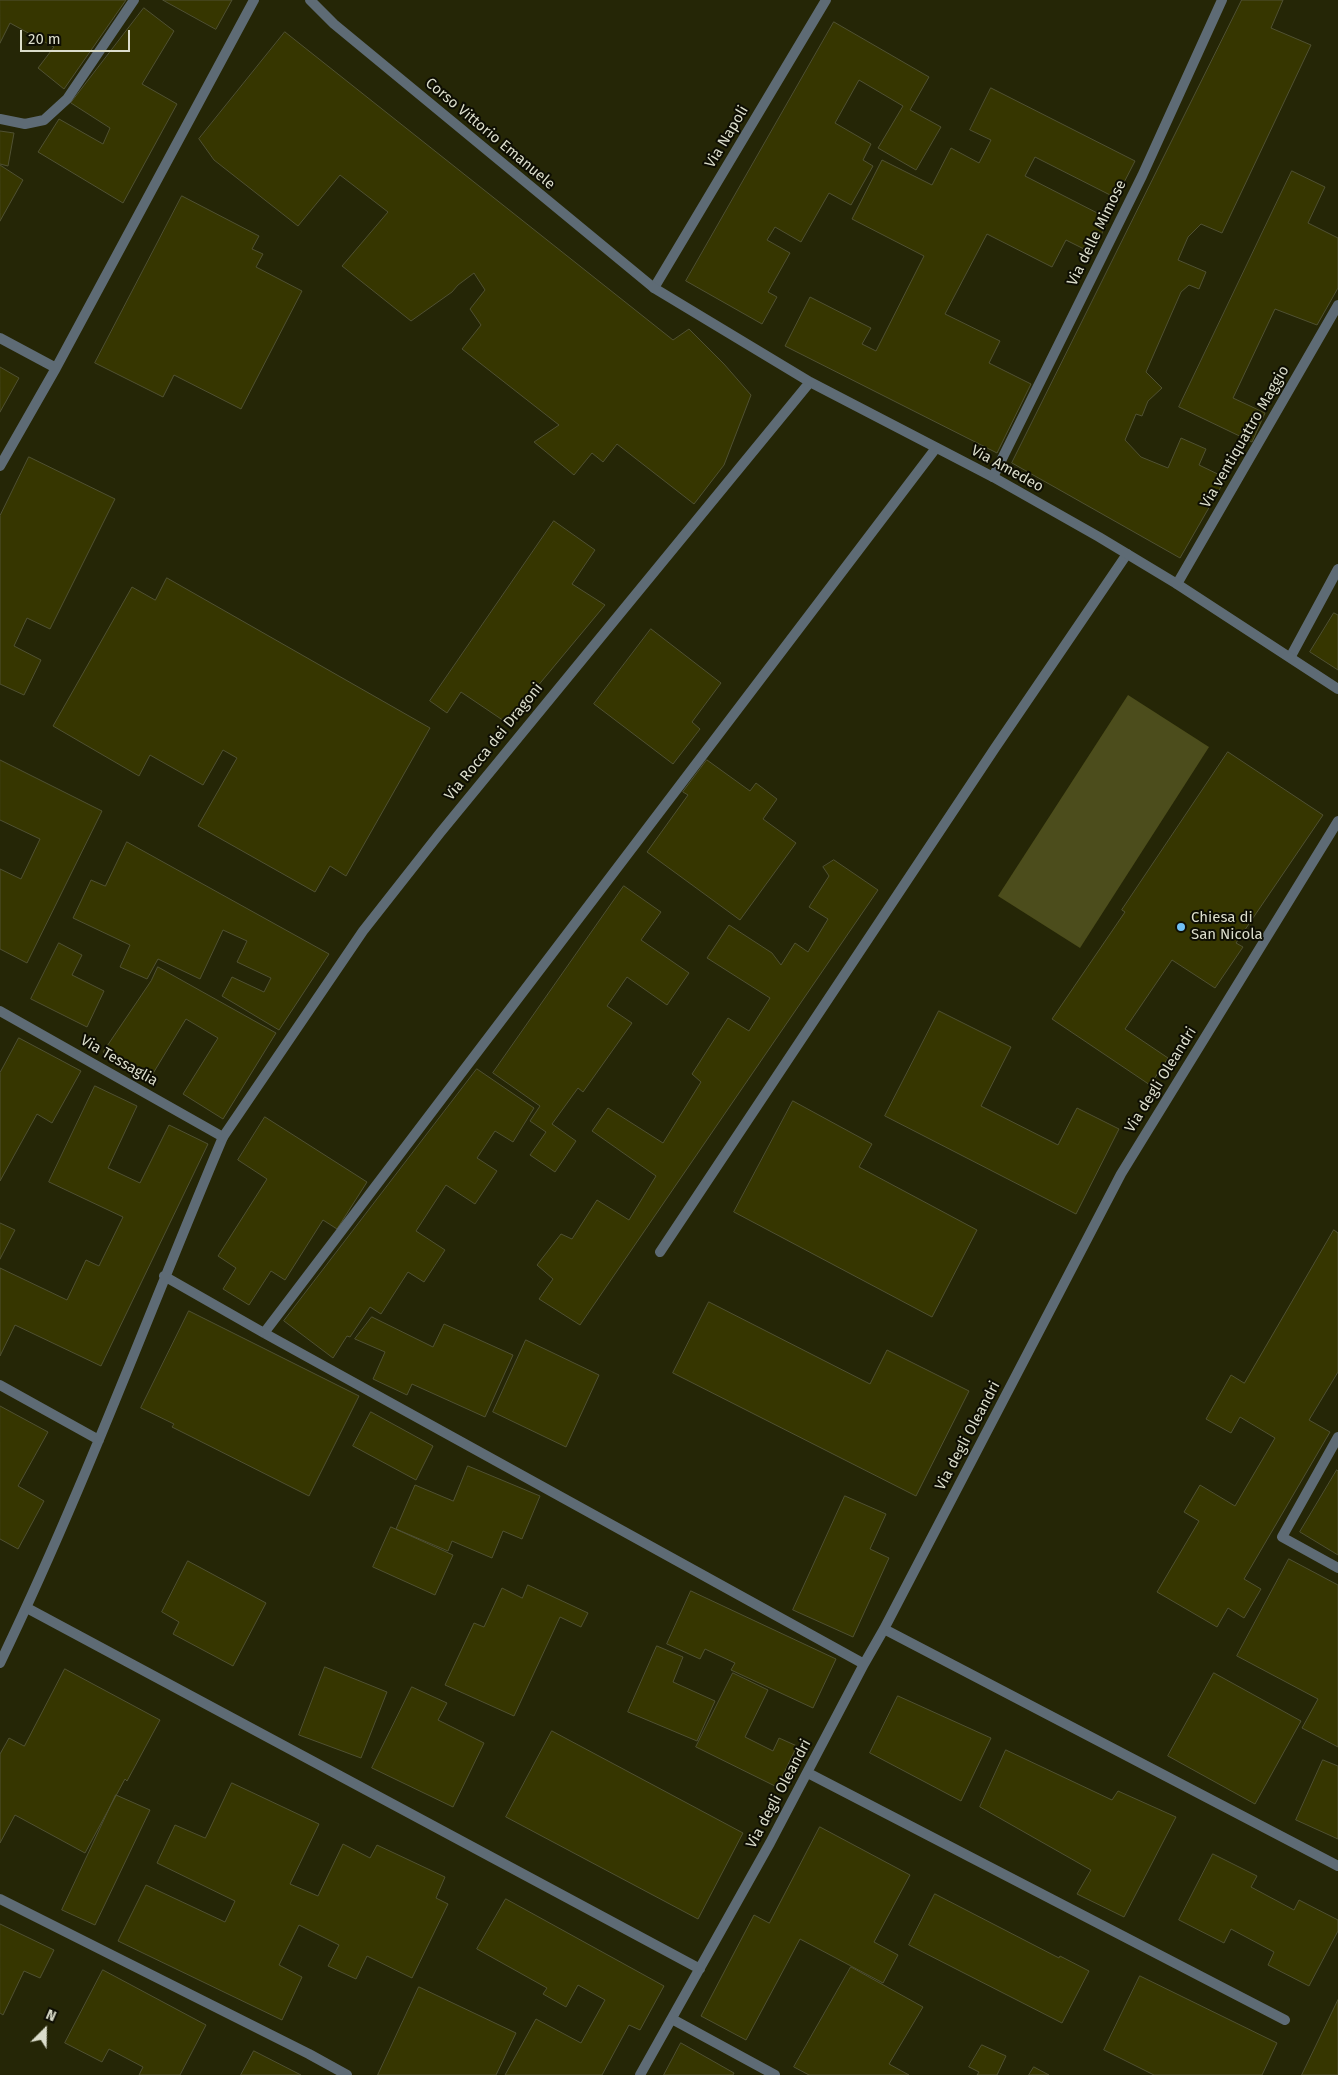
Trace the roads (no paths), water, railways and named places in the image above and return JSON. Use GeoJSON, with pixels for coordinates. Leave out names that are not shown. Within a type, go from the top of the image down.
{"type":"FeatureCollection","features":[{"type":"Feature","properties":{"kind":"street"},"geometry":{"type":"LineString","coordinates":[[0,119],[26,124],[44,120],[67,99],[134,0]]}},
{"type":"Feature","properties":{"kind":"street"},"geometry":{"type":"LineString","coordinates":[[0,466],[56,368],[254,0]]}},
{"type":"Feature","properties":{"kind":"street","name":"Corso Vittorio Emanuele"},"geometry":{"type":"LineString","coordinates":[[310,0],[334,24],[654,288]]}},
{"type":"Feature","properties":{"kind":"street","name":"Via Napoli"},"geometry":{"type":"LineString","coordinates":[[654,288],[826,0]]}},
{"type":"Feature","properties":{"kind":"street","name":"Via delle Mimose"},"geometry":{"type":"LineString","coordinates":[[993,477],[1142,176],[1222,0]]}},
{"type":"Feature","properties":{"kind":"street","name":"Via Amedeo"},"geometry":{"type":"LineString","coordinates":[[654,288],[810,382],[993,477],[1127,554],[1291,656],[1338,688]]}},
{"type":"Feature","properties":{"kind":"street","name":"Via ventiquattro Maggio"},"geometry":{"type":"LineString","coordinates":[[1177,584],[1338,305]]}},
{"type":"Feature","properties":{"kind":"street"},"geometry":{"type":"LineString","coordinates":[[0,338],[56,368]]}},
{"type":"Feature","properties":{"kind":"street","name":"Via Rocca dei Dragoni"},"geometry":{"type":"LineString","coordinates":[[0,1663],[27,1608],[99,1440],[164,1276],[223,1137],[363,931],[810,382]]}},
{"type":"Feature","properties":{"kind":"street"},"geometry":{"type":"LineString","coordinates":[[264,1333],[936,448]]}},
{"type":"Feature","properties":{"kind":"street"},"geometry":{"type":"LineString","coordinates":[[660,1252],[994,748],[1127,554]]}},
{"type":"Feature","properties":{"kind":"street"},"geometry":{"type":"LineString","coordinates":[[1291,656],[1338,569]]}},
{"type":"Feature","properties":{"kind":"street","name":"Via degli Oleandri"},"geometry":{"type":"LineString","coordinates":[[640,2075],[808,1773],[1121,1174],[1338,821]]}},
{"type":"Feature","properties":{"kind":"street","name":"Via Tessaglia"},"geometry":{"type":"LineString","coordinates":[[0,1011],[223,1137]]}},
{"type":"Feature","properties":{"kind":"street"},"geometry":{"type":"LineString","coordinates":[[164,1276],[864,1664]]}},
{"type":"Feature","properties":{"kind":"street"},"geometry":{"type":"LineString","coordinates":[[0,1385],[99,1440]]}},
{"type":"Feature","properties":{"kind":"street"},"geometry":{"type":"LineString","coordinates":[[1338,1437],[1282,1537],[1338,1568]]}},
{"type":"Feature","properties":{"kind":"street"},"geometry":{"type":"LineString","coordinates":[[27,1608],[700,1969]]}},
{"type":"Feature","properties":{"kind":"street"},"geometry":{"type":"LineString","coordinates":[[884,1629],[1338,1866]]}},
{"type":"Feature","properties":{"kind":"street"},"geometry":{"type":"LineString","coordinates":[[808,1773],[1285,2020]]}},
{"type":"Feature","properties":{"kind":"street"},"geometry":{"type":"LineString","coordinates":[[0,1898],[347,2075]]}},
{"type":"Feature","properties":{"kind":"street"},"geometry":{"type":"LineString","coordinates":[[672,2019],[775,2075]]}},
{"type":"Feature","properties":{"kind":"place","name":"Chiesa di San Nicola"},"geometry":{"type":"Point","coordinates":[1181,927]}}]}
